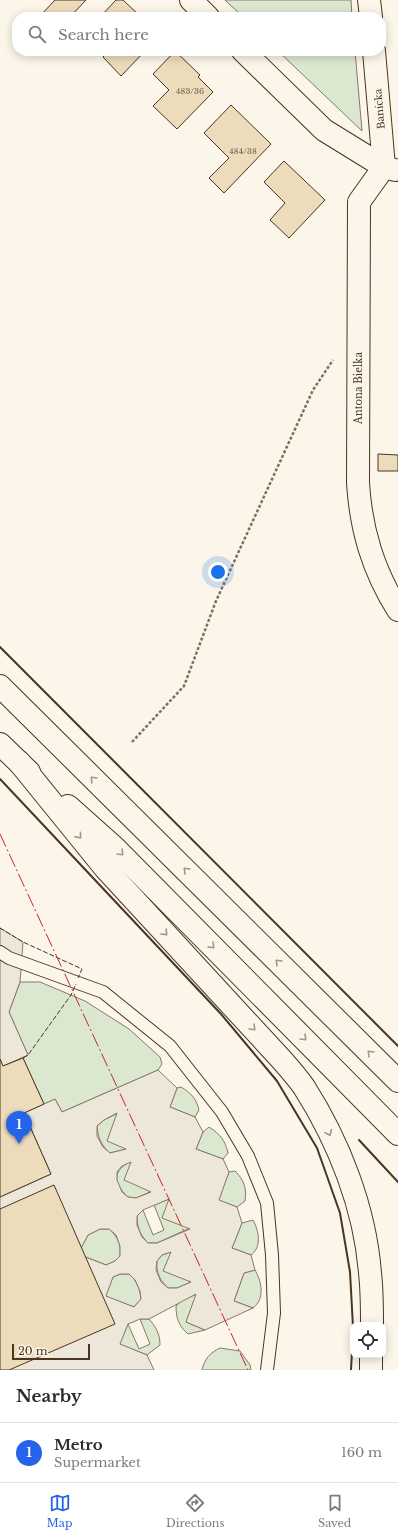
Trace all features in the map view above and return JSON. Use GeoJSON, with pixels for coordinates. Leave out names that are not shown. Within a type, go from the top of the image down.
{"type":"FeatureCollection","features":[{"type":"Feature","properties":{"kind":"main road"},"geometry":{"type":"LineString","coordinates":[[191,0],[203,12]]}},
{"type":"Feature","properties":{"kind":"main road"},"geometry":{"type":"LineString","coordinates":[[369,0],[370,12]]}},
{"type":"Feature","properties":{"kind":"main road"},"geometry":{"type":"LineString","coordinates":[[248,56],[324,130],[391,169]]}},
{"type":"Feature","properties":{"kind":"main road","name":"Banícka"},"geometry":{"type":"LineString","coordinates":[[375,56],[391,169]]}},
{"type":"Feature","properties":{"kind":"main road","name":"Antona Bielka"},"geometry":{"type":"LineString","coordinates":[[391,169],[359,202],[358,483],[360,512],[366,540],[376,569],[398,610]]}},
{"type":"Feature","properties":{"kind":"main road"},"geometry":{"type":"LineString","coordinates":[[0,686],[398,1081]]}},
{"type":"Feature","properties":{"kind":"main road"},"geometry":{"type":"LineString","coordinates":[[0,744],[115,848],[398,1134]]}},
{"type":"Feature","properties":{"kind":"main road"},"geometry":{"type":"LineString","coordinates":[[19,762],[105,868],[281,1059],[303,1086],[324,1121],[345,1169],[362,1224],[370,1272],[372,1322]]}},
{"type":"Feature","properties":{"kind":"main road"},"geometry":{"type":"LineString","coordinates":[[370,1370],[371,1358]]}},
{"type":"Feature","properties":{"kind":"lane"},"geometry":{"type":"LineString","coordinates":[[0,952],[9,958],[103,992],[170,1046],[222,1112],[248,1156],[267,1203],[272,1255],[274,1313],[267,1370]]}},
{"type":"Feature","properties":{"kind":"path"},"geometry":{"type":"LineString","coordinates":[[132,742],[184,686],[226,580],[313,390],[333,359]]}},
{"type":"Feature","properties":{"kind":"green space"},"geometry":{"type":"Polygon","coordinates":[[[225,0],[351,0],[352,12],[238,12],[225,0]]]}},
{"type":"Feature","properties":{"kind":"green space"},"geometry":{"type":"Polygon","coordinates":[[[283,56],[355,56],[362,131],[283,56]]]}},
{"type":"Feature","properties":{"kind":"green space"},"geometry":{"type":"Polygon","coordinates":[[[20,982],[40,982],[85,1001],[129,1029],[160,1057],[162,1064],[158,1070],[62,1112],[55,1099],[44,1104],[23,1058],[28,1055],[9,1012],[20,982]]]}},
{"type":"Feature","properties":{"kind":"green space"},"geometry":{"type":"Polygon","coordinates":[[[181,1087],[195,1099],[199,1110],[195,1117],[170,1107],[177,1088],[181,1087]]]}},
{"type":"Feature","properties":{"kind":"green space"},"geometry":{"type":"Polygon","coordinates":[[[118,1113],[126,1149],[110,1153],[100,1141],[97,1126],[104,1120],[118,1113]]]}},
{"type":"Feature","properties":{"kind":"green space"},"geometry":{"type":"Polygon","coordinates":[[[209,1127],[224,1141],[228,1153],[223,1159],[196,1149],[203,1132],[209,1127]]]}},
{"type":"Feature","properties":{"kind":"green space"},"geometry":{"type":"Polygon","coordinates":[[[131,1161],[152,1191],[136,1198],[128,1197],[119,1187],[117,1182],[120,1169],[131,1161]]]}},
{"type":"Feature","properties":{"kind":"green space"},"geometry":{"type":"Polygon","coordinates":[[[235,1171],[243,1181],[246,1192],[245,1201],[237,1207],[218,1200],[229,1172],[235,1171]]]}},
{"type":"Feature","properties":{"kind":"green space"},"geometry":{"type":"Polygon","coordinates":[[[169,1199],[190,1228],[157,1243],[148,1243],[140,1231],[137,1216],[143,1210],[153,1235],[164,1230],[154,1205],[169,1199]]]}},
{"type":"Feature","properties":{"kind":"green space"},"geometry":{"type":"Polygon","coordinates":[[[253,1220],[257,1229],[258,1243],[257,1248],[251,1255],[232,1248],[242,1223],[253,1220]]]}},
{"type":"Feature","properties":{"kind":"green space"},"geometry":{"type":"Polygon","coordinates":[[[100,1229],[109,1229],[117,1238],[120,1248],[120,1256],[115,1261],[106,1265],[78,1254],[88,1235],[100,1229]]]}},
{"type":"Feature","properties":{"kind":"green space"},"geometry":{"type":"Polygon","coordinates":[[[171,1252],[191,1282],[177,1288],[168,1288],[161,1279],[157,1269],[157,1261],[162,1255],[171,1252]]]}},
{"type":"Feature","properties":{"kind":"green space"},"geometry":{"type":"Polygon","coordinates":[[[255,1270],[261,1285],[261,1295],[257,1304],[253,1308],[234,1301],[244,1273],[255,1270]]]}},
{"type":"Feature","properties":{"kind":"green space"},"geometry":{"type":"Polygon","coordinates":[[[120,1274],[130,1274],[138,1286],[141,1299],[134,1307],[105,1296],[113,1277],[120,1274]]]}},
{"type":"Feature","properties":{"kind":"green space"},"geometry":{"type":"Polygon","coordinates":[[[197,1294],[186,1322],[205,1330],[188,1334],[179,1322],[176,1306],[182,1300],[197,1294]]]}},
{"type":"Feature","properties":{"kind":"green space"},"geometry":{"type":"Polygon","coordinates":[[[140,1319],[149,1319],[156,1328],[159,1337],[160,1345],[147,1355],[119,1344],[128,1324],[139,1349],[150,1344],[140,1319]]]}},
{"type":"Feature","properties":{"kind":"green space"},"geometry":{"type":"Polygon","coordinates":[[[220,1348],[240,1351],[250,1365],[251,1370],[202,1370],[208,1356],[220,1348]]]}},
{"type":"Feature","properties":{"kind":"shaded area"},"geometry":{"type":"Polygon","coordinates":[[[0,928],[23,942],[20,982],[9,1012],[28,1055],[3,1066],[0,1059],[0,928]]]}},
{"type":"Feature","properties":{"kind":"shaded area"},"geometry":{"type":"Polygon","coordinates":[[[158,1070],[177,1088],[170,1107],[195,1117],[203,1132],[196,1149],[223,1159],[229,1172],[219,1200],[237,1207],[242,1223],[232,1248],[251,1255],[255,1270],[244,1273],[234,1301],[253,1308],[205,1330],[186,1322],[196,1294],[149,1319],[140,1319],[128,1324],[120,1344],[147,1355],[154,1370],[0,1370],[0,1197],[51,1174],[24,1113],[55,1099],[62,1112],[158,1070]],[[117,1113],[104,1120],[97,1126],[97,1136],[103,1147],[110,1153],[126,1149],[107,1141],[117,1113]],[[131,1162],[122,1166],[117,1172],[117,1180],[122,1192],[128,1197],[136,1198],[151,1192],[124,1180],[131,1162]],[[169,1199],[143,1210],[137,1216],[137,1225],[142,1237],[148,1243],[157,1243],[190,1229],[162,1218],[169,1199]],[[100,1229],[88,1235],[78,1254],[106,1265],[115,1261],[120,1256],[120,1246],[116,1235],[109,1229],[100,1229]],[[171,1252],[162,1255],[157,1261],[156,1270],[161,1282],[168,1288],[177,1288],[191,1282],[163,1271],[171,1252]],[[120,1274],[113,1277],[106,1296],[134,1307],[141,1299],[140,1291],[135,1280],[129,1274],[120,1274]]]}},
{"type":"Feature","properties":{"kind":"building"},"geometry":{"type":"Polygon","coordinates":[[[55,0],[86,0],[75,12],[44,12],[55,0]]]}},
{"type":"Feature","properties":{"kind":"building"},"geometry":{"type":"Polygon","coordinates":[[[116,0],[123,0],[136,12],[105,12],[116,0]]]}},
{"type":"Feature","properties":{"kind":"building"},"geometry":{"type":"Polygon","coordinates":[[[104,56],[140,56],[121,76],[103,57],[104,56]]]}},
{"type":"Feature","properties":{"kind":"building"},"geometry":{"type":"Polygon","coordinates":[[[170,56],[180,56],[200,75],[198,77],[213,92],[177,129],[153,106],[169,90],[153,74],[170,56]]]}},
{"type":"Feature","properties":{"kind":"building"},"geometry":{"type":"Polygon","coordinates":[[[231,105],[271,144],[224,193],[209,178],[229,158],[204,133],[231,105]]]}},
{"type":"Feature","properties":{"kind":"building"},"geometry":{"type":"Polygon","coordinates":[[[284,161],[325,200],[289,238],[270,220],[285,203],[264,182],[284,161]]]}},
{"type":"Feature","properties":{"kind":"building"},"geometry":{"type":"Polygon","coordinates":[[[378,454],[398,455],[398,471],[378,471],[378,454]]]}},
{"type":"Feature","properties":{"kind":"building"},"geometry":{"type":"Polygon","coordinates":[[[23,1058],[44,1104],[24,1113],[51,1174],[0,1197],[0,1059],[3,1066],[23,1058]]]}},
{"type":"Feature","properties":{"kind":"building"},"geometry":{"type":"Polygon","coordinates":[[[54,1185],[115,1324],[9,1370],[0,1370],[0,1209],[54,1185]]]}},
{"type":"Feature","properties":{"kind":"fence"},"geometry":{"type":"LineString","coordinates":[[0,928],[23,942],[82,969],[78,978]]}},
{"type":"Feature","properties":{"kind":"fence"},"geometry":{"type":"LineString","coordinates":[[23,1058],[28,1055],[71,995],[76,984]]}},
{"type":"Feature","properties":{"kind":"wall"},"geometry":{"type":"LineString","coordinates":[[0,647],[398,1046]]}},
{"type":"Feature","properties":{"kind":"wall"},"geometry":{"type":"LineString","coordinates":[[0,779],[221,1014],[277,1081],[317,1148],[340,1213],[350,1272],[353,1322]]}},
{"type":"Feature","properties":{"kind":"wall"},"geometry":{"type":"LineString","coordinates":[[359,1140],[398,1182]]}},
{"type":"Feature","properties":{"kind":"wall"},"geometry":{"type":"LineString","coordinates":[[351,1370],[352,1358]]}},
{"type":"Feature","properties":{"kind":"power"},"geometry":{"type":"LineString","coordinates":[[0,834],[248,1370]]}},
{"type":"Feature","properties":{"kind":"place","name":"Metro"},"geometry":{"type":"Point","coordinates":[19,1144]}}]}
